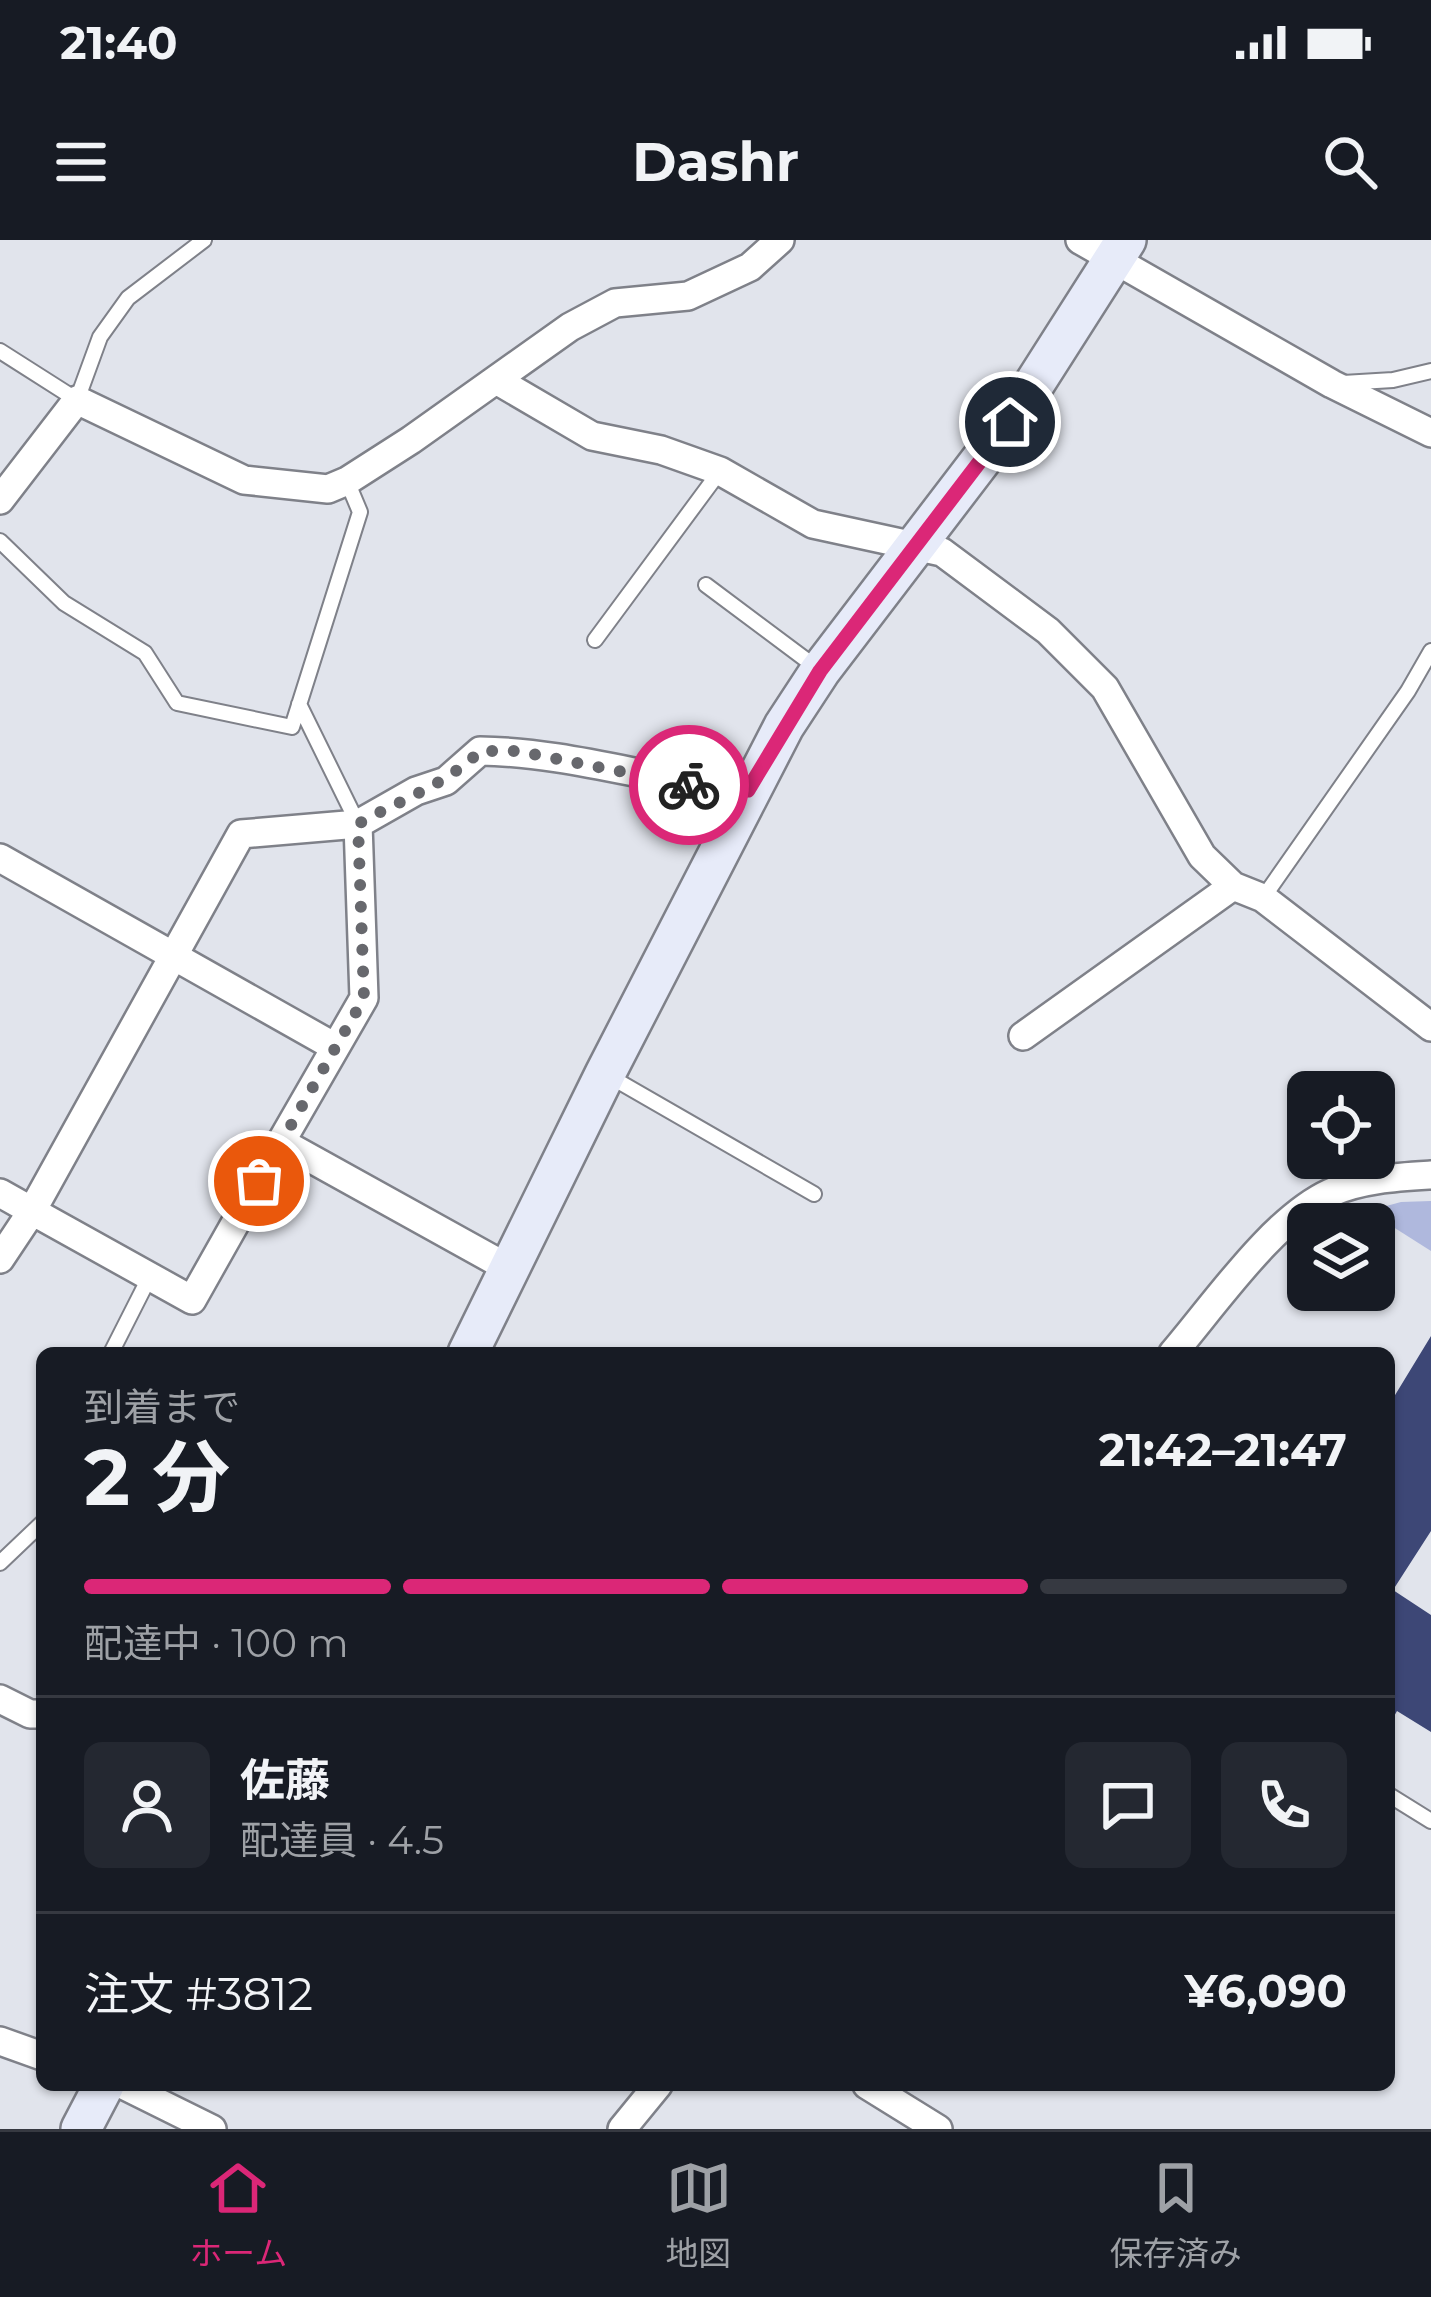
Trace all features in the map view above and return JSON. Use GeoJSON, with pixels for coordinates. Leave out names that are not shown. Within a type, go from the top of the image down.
{"type":"FeatureCollection","features":[{"type":"Feature","properties":{"kind":"street"},"geometry":{"type":"LineString","coordinates":[[0,500],[77,400],[244,481],[328,489],[498,381],[570,327],[615,303],[688,296],[750,267],[780,240]]}},
{"type":"Feature","properties":{"kind":"street"},"geometry":{"type":"LineString","coordinates":[[471,1347],[748,790],[820,671],[1010,422],[1106,247],[1332,384],[1431,433]]}},
{"type":"Feature","properties":{"kind":"street"},"geometry":{"type":"LineString","coordinates":[[498,381],[592,436],[662,450],[720,471],[813,524],[942,552],[1048,631],[1105,688],[1202,856],[1233,886],[1263,898],[1431,1027]]}},
{"type":"Feature","properties":{"kind":"street"},"geometry":{"type":"LineString","coordinates":[[0,1259],[32,1210],[241,834],[358,824],[416,791],[446,781],[480,751],[517,751],[684,784],[748,790]]}},
{"type":"Feature","properties":{"kind":"street"},"geometry":{"type":"LineString","coordinates":[[0,1193],[192,1300],[364,998],[358,824]]}},
{"type":"Feature","properties":{"kind":"street"},"geometry":{"type":"LineString","coordinates":[[1,861],[334,1047]]}},
{"type":"Feature","properties":{"kind":"street"},"geometry":{"type":"LineString","coordinates":[[1023,1036],[1233,886]]}},
{"type":"Feature","properties":{"kind":"street"},"geometry":{"type":"LineString","coordinates":[[281,1142],[510,1270]]}},
{"type":"Feature","properties":{"kind":"street"},"geometry":{"type":"LineString","coordinates":[[1178,1347],[1293,1215],[1332,1192],[1389,1178],[1431,1175]]}},
{"type":"Feature","properties":{"kind":"street"},"geometry":{"type":"LineString","coordinates":[[0,1699],[36,1714]]}},
{"type":"Feature","properties":{"kind":"street"},"geometry":{"type":"LineString","coordinates":[[0,2041],[36,2054]]}},
{"type":"Feature","properties":{"kind":"street"},"geometry":{"type":"LineString","coordinates":[[81,2129],[101,2091]]}},
{"type":"Feature","properties":{"kind":"street"},"geometry":{"type":"LineString","coordinates":[[135,2091],[212,2129]]}},
{"type":"Feature","properties":{"kind":"street"},"geometry":{"type":"LineString","coordinates":[[622,2129],[653,2091]]}},
{"type":"Feature","properties":{"kind":"street"},"geometry":{"type":"LineString","coordinates":[[877,2091],[938,2129]]}},
{"type":"Feature","properties":{"kind":"lane"},"geometry":{"type":"LineString","coordinates":[[0,351],[77,400],[100,337],[128,298],[204,240]]}},
{"type":"Feature","properties":{"kind":"lane"},"geometry":{"type":"LineString","coordinates":[[1332,384],[1393,380],[1431,371]]}},
{"type":"Feature","properties":{"kind":"lane"},"geometry":{"type":"LineString","coordinates":[[595,640],[720,471]]}},
{"type":"Feature","properties":{"kind":"lane"},"geometry":{"type":"LineString","coordinates":[[0,541],[64,603],[145,653],[177,704],[292,727],[360,512],[347,481]]}},
{"type":"Feature","properties":{"kind":"lane"},"geometry":{"type":"LineString","coordinates":[[706,585],[820,671]]}},
{"type":"Feature","properties":{"kind":"lane"},"geometry":{"type":"LineString","coordinates":[[1263,898],[1431,651]]}},
{"type":"Feature","properties":{"kind":"lane"},"geometry":{"type":"LineString","coordinates":[[299,704],[358,824]]}},
{"type":"Feature","properties":{"kind":"lane"},"geometry":{"type":"LineString","coordinates":[[605,1074],[814,1194]]}},
{"type":"Feature","properties":{"kind":"lane"},"geometry":{"type":"LineString","coordinates":[[114,1347],[150,1276]]}},
{"type":"Feature","properties":{"kind":"lane"},"geometry":{"type":"LineString","coordinates":[[0,1563],[36,1529]]}},
{"type":"Feature","properties":{"kind":"lane"},"geometry":{"type":"LineString","coordinates":[[1395,1799],[1431,1821]]}},
{"type":"Feature","properties":{"kind":"shaded area"},"geometry":{"type":"Polygon","coordinates":[[[1431,1201],[1431,1251],[1395,1228],[1395,1204],[1431,1201]]]}},
{"type":"Feature","properties":{"kind":"building"},"geometry":{"type":"Polygon","coordinates":[[[1431,1336],[1431,1531],[1395,1587],[1395,1395],[1431,1336]]]}},
{"type":"Feature","properties":{"kind":"building"},"geometry":{"type":"Polygon","coordinates":[[[1395,1591],[1431,1615],[1431,1732],[1397,1711],[1395,1714],[1395,1591]]]}},
{"type":"Feature","properties":{"kind":"way so far"},"geometry":{"type":"LineString","coordinates":[[259,1181],[364,998],[358,824],[416,791],[446,781],[480,751],[517,751],[689,785]]}},
{"type":"Feature","properties":{"kind":"route"},"geometry":{"type":"LineString","coordinates":[[689,785],[748,790],[820,671],[1010,422]]}}]}
